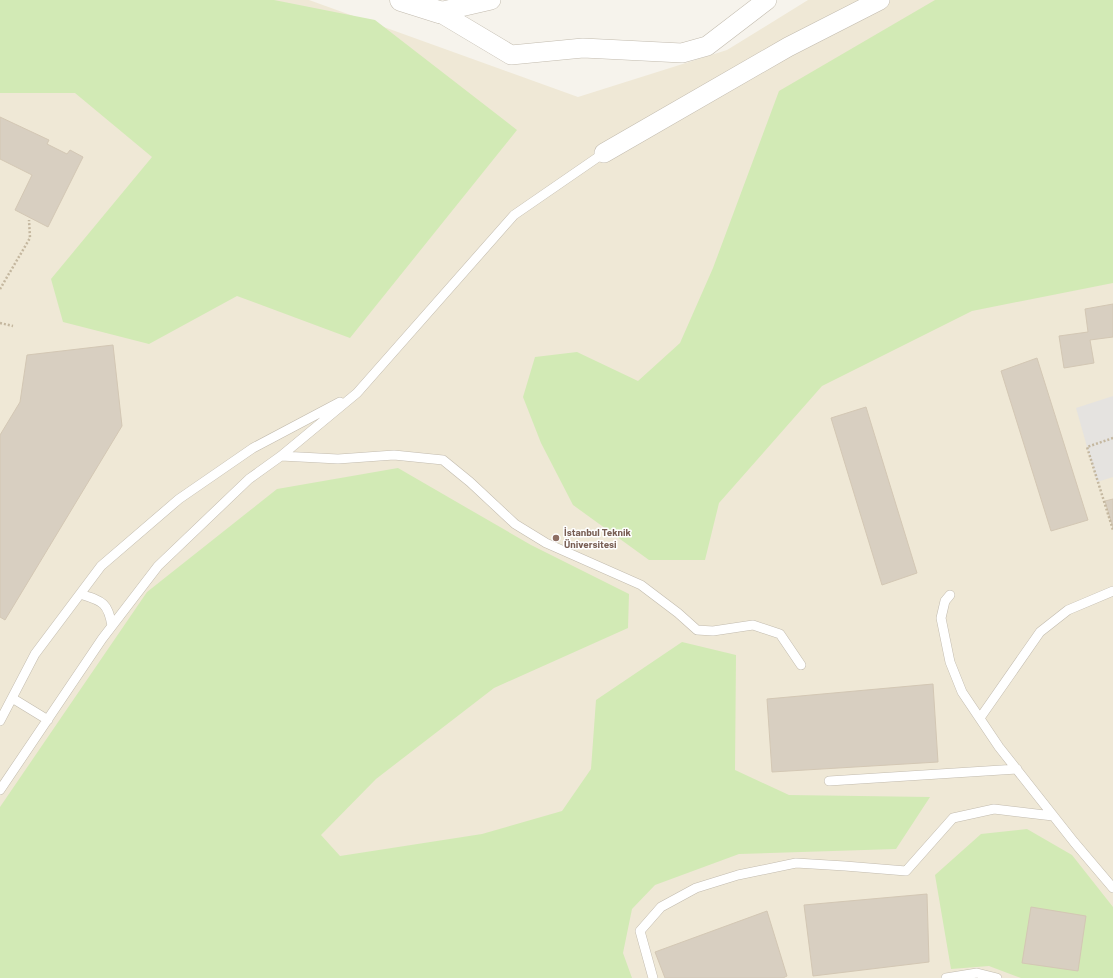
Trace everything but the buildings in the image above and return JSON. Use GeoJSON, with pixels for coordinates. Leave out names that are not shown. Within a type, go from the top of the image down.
{"type":"FeatureCollection","features":[{"type":"Feature","properties":{"kind":"street"},"geometry":{"type":"LineString","coordinates":[[401,0],[439,12],[511,55],[583,48],[682,53],[707,46],[766,0]]}},
{"type":"Feature","properties":{"kind":"street"},"geometry":{"type":"LineString","coordinates":[[439,12],[491,0]]}},
{"type":"Feature","properties":{"kind":"street"},"geometry":{"type":"LineString","coordinates":[[604,153],[788,47],[880,0]]}},
{"type":"Feature","properties":{"kind":"lane"},"geometry":{"type":"LineString","coordinates":[[0,790],[112,626],[158,566],[250,479],[357,393],[514,215],[604,153]]}},
{"type":"Feature","properties":{"kind":"lane"},"geometry":{"type":"LineString","coordinates":[[0,721],[35,654],[101,566],[179,499],[253,448],[357,393]]}},
{"type":"Feature","properties":{"kind":"lane"},"geometry":{"type":"LineString","coordinates":[[280,456],[338,459],[394,455],[443,460],[470,482],[515,524],[546,544],[641,585],[678,613],[697,630],[713,631],[753,626],[780,634],[801,665]]}},
{"type":"Feature","properties":{"kind":"lane"},"geometry":{"type":"LineString","coordinates":[[980,718],[1040,632],[1068,610],[1113,591]]}},
{"type":"Feature","properties":{"kind":"lane"},"geometry":{"type":"LineString","coordinates":[[80,594],[99,600],[110,612],[112,626]]}},
{"type":"Feature","properties":{"kind":"lane"},"geometry":{"type":"LineString","coordinates":[[950,595],[945,601],[941,618],[950,662],[962,692],[999,747],[1053,816],[1113,888]]}},
{"type":"Feature","properties":{"kind":"lane"},"geometry":{"type":"LineString","coordinates":[[12,698],[48,720]]}},
{"type":"Feature","properties":{"kind":"lane"},"geometry":{"type":"LineString","coordinates":[[829,781],[1017,769]]}},
{"type":"Feature","properties":{"kind":"lane"},"geometry":{"type":"LineString","coordinates":[[653,978],[640,931],[661,907],[696,888],[738,875],[796,863],[906,871],[953,818],[994,809],[1053,816]]}},
{"type":"Feature","properties":{"kind":"lane"},"geometry":{"type":"LineString","coordinates":[[946,978],[976,973],[997,978]]}},
{"type":"Feature","properties":{"kind":"path"},"geometry":{"type":"LineString","coordinates":[[0,289],[30,238],[29,220]]}},
{"type":"Feature","properties":{"kind":"path"},"geometry":{"type":"LineString","coordinates":[[0,323],[13,326]]}},
{"type":"Feature","properties":{"kind":"path"},"geometry":{"type":"LineString","coordinates":[[1113,438],[1087,447],[1113,530]]}},
{"type":"Feature","properties":{"kind":"shaded area","name":"İstanbul Teknik Üniversitesi"},"geometry":{"type":"Polygon","coordinates":[[[0,0],[309,0],[578,97],[727,50],[808,0],[1113,0],[1113,978],[0,978],[0,0]]]}},
{"type":"Feature","properties":{"kind":"shaded area"},"geometry":{"type":"Polygon","coordinates":[[[1113,396],[1113,477],[1097,482],[1076,408],[1113,396]]]}},
{"type":"Feature","properties":{"kind":"green space"},"geometry":{"type":"Polygon","coordinates":[[[0,0],[274,0],[375,20],[517,130],[350,338],[237,296],[149,344],[63,322],[51,279],[152,157],[75,93],[0,93],[0,0]]]}},
{"type":"Feature","properties":{"kind":"green space"},"geometry":{"type":"Polygon","coordinates":[[[935,0],[1113,0],[1113,283],[972,311],[822,386],[719,503],[705,560],[649,560],[573,505],[541,443],[523,397],[535,357],[577,352],[638,381],[680,343],[713,268],[779,91],[935,0]]]}},
{"type":"Feature","properties":{"kind":"green space"},"geometry":{"type":"Polygon","coordinates":[[[398,468],[531,545],[629,594],[628,628],[494,688],[376,779],[321,835],[340,856],[482,834],[562,811],[591,769],[596,700],[682,642],[736,655],[735,770],[789,795],[930,797],[896,849],[739,854],[655,885],[632,909],[623,953],[632,978],[0,978],[0,807],[147,592],[277,489],[398,468]]]}},
{"type":"Feature","properties":{"kind":"green space"},"geometry":{"type":"Polygon","coordinates":[[[1027,829],[1072,855],[1113,907],[1113,978],[1021,978],[989,966],[951,969],[935,875],[981,834],[1027,829]]]}},
{"type":"Feature","properties":{"kind":"place","name":"İstanbul Teknik Üniversitesi"},"geometry":{"type":"Point","coordinates":[556,538]}}]}
